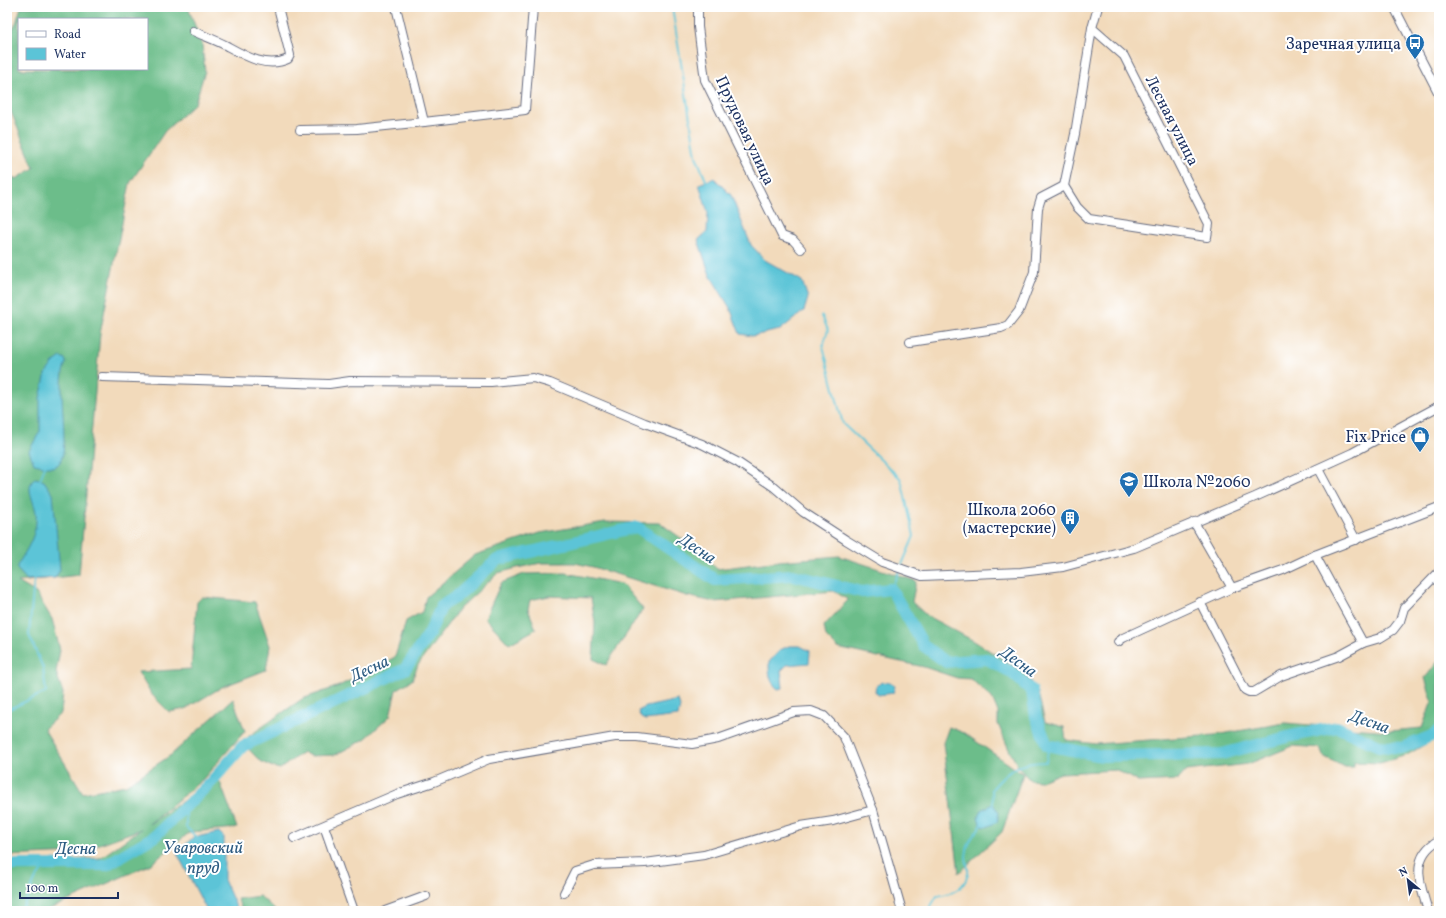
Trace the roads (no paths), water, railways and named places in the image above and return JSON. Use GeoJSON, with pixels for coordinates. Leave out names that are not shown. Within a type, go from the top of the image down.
{"type":"FeatureCollection","features":[{"type":"Feature","properties":{"kind":"street"},"geometry":{"type":"LineString","coordinates":[[193,31],[226,46],[239,54],[268,63],[282,62],[288,59],[290,55],[278,7]]}},
{"type":"Feature","properties":{"kind":"street"},"geometry":{"type":"LineString","coordinates":[[396,7],[424,122]]}},
{"type":"Feature","properties":{"kind":"street"},"geometry":{"type":"LineString","coordinates":[[300,130],[357,129],[525,110],[533,7]]}},
{"type":"Feature","properties":{"kind":"street","name":"Прудовая улица"},"geometry":{"type":"LineString","coordinates":[[698,7],[698,27],[705,80],[782,236],[793,240],[802,250]]}},
{"type":"Feature","properties":{"kind":"street"},"geometry":{"type":"LineString","coordinates":[[910,342],[1001,328],[1008,325],[1019,311],[1034,272],[1038,208],[1041,198],[1064,186],[1076,134],[1092,28],[1098,7]]}},
{"type":"Feature","properties":{"kind":"street"},"geometry":{"type":"LineString","coordinates":[[1394,7],[1439,94]]}},
{"type":"Feature","properties":{"kind":"street","name":"Лесная улица"},"geometry":{"type":"LineString","coordinates":[[1064,186],[1077,207],[1089,219],[1207,236],[1209,224],[1124,56],[1092,28]]}},
{"type":"Feature","properties":{"kind":"street"},"geometry":{"type":"LineString","coordinates":[[102,377],[329,384],[350,381],[491,382],[533,378],[550,383],[645,423],[702,444],[737,462],[774,487],[803,512],[882,562],[922,576],[1021,572],[1063,567],[1134,548],[1318,469],[1352,453],[1439,406]]}},
{"type":"Feature","properties":{"kind":"street"},"geometry":{"type":"LineString","coordinates":[[1318,469],[1356,540]]}},
{"type":"Feature","properties":{"kind":"street"},"geometry":{"type":"LineString","coordinates":[[1118,642],[1123,638],[1232,588],[1278,572],[1315,555],[1439,507]]}},
{"type":"Feature","properties":{"kind":"street"},"geometry":{"type":"LineString","coordinates":[[1194,522],[1232,588]]}},
{"type":"Feature","properties":{"kind":"street"},"geometry":{"type":"LineString","coordinates":[[1315,555],[1363,643]]}},
{"type":"Feature","properties":{"kind":"street"},"geometry":{"type":"LineString","coordinates":[[1200,602],[1245,690],[1254,692],[1281,676],[1339,656],[1363,643],[1380,638],[1393,630],[1400,621],[1404,608],[1439,572]]}},
{"type":"Feature","properties":{"kind":"street"},"geometry":{"type":"LineString","coordinates":[[294,838],[397,794],[434,782],[490,759],[615,737],[637,737],[692,744],[718,739],[794,712],[811,711],[824,716],[844,737],[873,810],[902,911]]}},
{"type":"Feature","properties":{"kind":"street"},"geometry":{"type":"LineString","coordinates":[[564,893],[575,871],[594,865],[645,863],[704,855],[801,826],[833,821],[873,810]]}},
{"type":"Feature","properties":{"kind":"street"},"geometry":{"type":"LineString","coordinates":[[324,826],[354,911]]}},
{"type":"Feature","properties":{"kind":"street"},"geometry":{"type":"LineString","coordinates":[[1428,911],[1420,881],[1419,870],[1422,856],[1429,846],[1439,840]]}},
{"type":"Feature","properties":{"kind":"street"},"geometry":{"type":"LineString","coordinates":[[385,911],[426,896]]}},
{"type":"Feature","properties":{"kind":"water"},"geometry":{"type":"Polygon","coordinates":[[[714,178],[731,195],[751,245],[765,260],[802,281],[808,298],[804,311],[780,330],[752,336],[740,334],[730,308],[710,275],[698,240],[707,232],[708,213],[699,184],[714,178]]]}},
{"type":"Feature","properties":{"kind":"water"},"geometry":{"type":"Polygon","coordinates":[[[61,357],[65,359],[66,363],[63,373],[62,387],[64,435],[63,449],[61,460],[56,466],[48,467],[34,464],[29,451],[40,431],[40,398],[46,373],[54,362],[61,357]]]}},
{"type":"Feature","properties":{"kind":"water"},"geometry":{"type":"Polygon","coordinates":[[[36,478],[44,481],[53,494],[60,570],[55,578],[27,580],[17,569],[17,566],[34,535],[36,513],[30,485],[36,478]]]}},
{"type":"Feature","properties":{"kind":"water"},"geometry":{"type":"Polygon","coordinates":[[[789,646],[800,646],[810,651],[809,663],[787,665],[781,671],[783,688],[778,689],[771,680],[769,674],[769,662],[780,650],[789,646]]]}},
{"type":"Feature","properties":{"kind":"water"},"geometry":{"type":"Polygon","coordinates":[[[883,682],[890,683],[895,686],[893,693],[878,695],[875,691],[876,686],[883,682]]]}},
{"type":"Feature","properties":{"kind":"water"},"geometry":{"type":"Polygon","coordinates":[[[678,700],[680,707],[678,716],[645,720],[641,718],[638,711],[646,707],[678,700]]]}},
{"type":"Feature","properties":{"kind":"water"},"geometry":{"type":"Polygon","coordinates":[[[993,804],[999,813],[997,822],[987,827],[981,826],[978,817],[981,810],[993,804]]]}},
{"type":"Feature","properties":{"kind":"water","name":"Уваровский пруд"},"geometry":{"type":"Polygon","coordinates":[[[219,832],[224,837],[224,880],[238,911],[207,911],[177,853],[192,838],[219,832]]]}},
{"type":"Feature","properties":{"kind":"waterway"},"geometry":{"type":"LineString","coordinates":[[672,7],[696,156],[707,183]]}},
{"type":"Feature","properties":{"kind":"waterway"},"geometry":{"type":"LineString","coordinates":[[822,316],[828,330],[823,346],[843,424],[901,479],[914,536],[901,567]]}},
{"type":"Feature","properties":{"kind":"waterway"},"geometry":{"type":"LineString","coordinates":[[40,480],[45,466]]}},
{"type":"Feature","properties":{"kind":"waterway","name":"Десна"},"geometry":{"type":"LineString","coordinates":[[7,865],[106,865],[155,836],[211,782],[243,746],[405,669],[429,634],[442,605],[456,597],[497,560],[637,527],[715,580],[793,575],[862,592],[891,589],[924,646],[946,662],[987,659],[1011,672],[1032,691],[1036,717],[1047,745],[1102,756],[1222,754],[1291,736],[1337,727],[1379,746],[1402,748],[1434,735],[1439,730]]}},
{"type":"Feature","properties":{"kind":"waterway"},"geometry":{"type":"LineString","coordinates":[[891,589],[899,571]]}},
{"type":"Feature","properties":{"kind":"waterway"},"geometry":{"type":"LineString","coordinates":[[7,710],[46,692],[43,668],[29,635],[34,580]]}},
{"type":"Feature","properties":{"kind":"waterway"},"geometry":{"type":"LineString","coordinates":[[993,804],[992,789],[998,782],[1009,772],[1022,765],[1046,762],[1049,746]]}},
{"type":"Feature","properties":{"kind":"waterway"},"geometry":{"type":"LineString","coordinates":[[186,806],[186,827],[196,837]]}},
{"type":"Feature","properties":{"kind":"waterway"},"geometry":{"type":"LineString","coordinates":[[928,911],[937,896],[952,892],[963,884],[968,874],[966,856],[969,843],[975,832],[981,826]]}},
{"type":"Feature","properties":{"kind":"waterway"},"geometry":{"type":"LineString","coordinates":[[21,911],[36,878],[47,865]]}},
{"type":"Feature","properties":{"kind":"place","name":"Заречная улица"},"geometry":{"type":"Point","coordinates":[1415,60]}},
{"type":"Feature","properties":{"kind":"place","name":"Fix Price"},"geometry":{"type":"Point","coordinates":[1420,453]}},
{"type":"Feature","properties":{"kind":"place","name":"Школа №2060"},"geometry":{"type":"Point","coordinates":[1129,498]}},
{"type":"Feature","properties":{"kind":"place","name":"Школа 2060 (мастерские)"},"geometry":{"type":"Point","coordinates":[1070,535]}}]}
